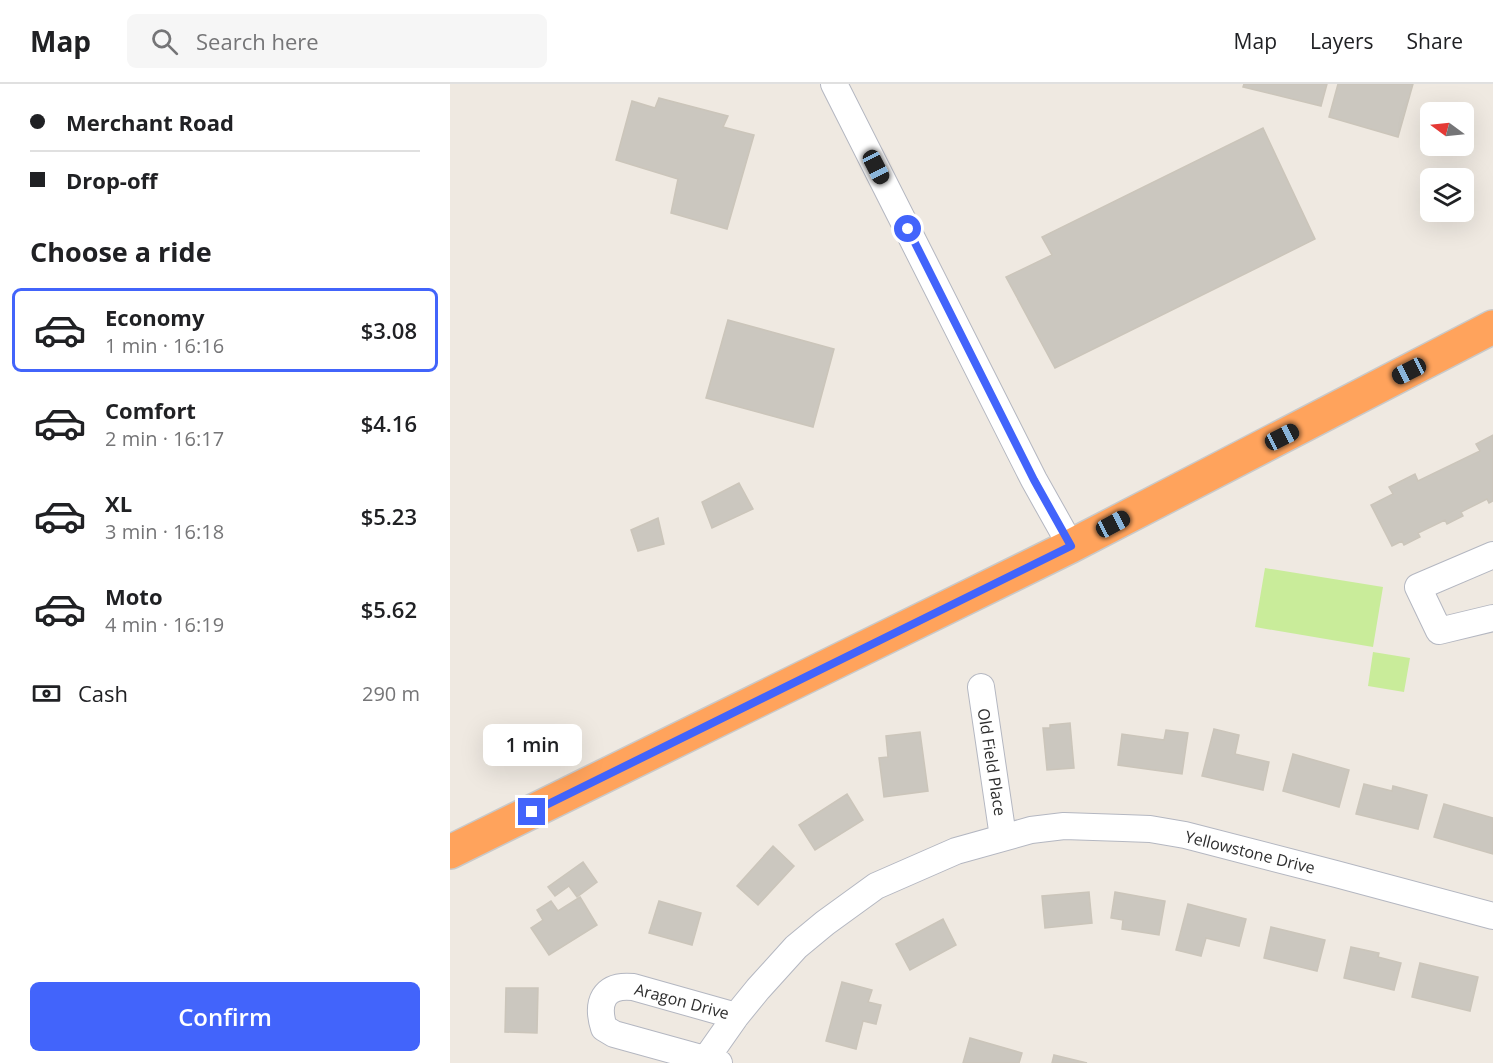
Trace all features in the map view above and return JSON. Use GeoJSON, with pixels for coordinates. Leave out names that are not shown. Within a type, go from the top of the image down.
{"type":"FeatureCollection","features":[{"type":"Feature","properties":{"kind":"highway"},"geometry":{"type":"LineString","coordinates":[[450,852],[1071,546],[1493,327]]}},
{"type":"Feature","properties":{"kind":"street"},"geometry":{"type":"LineString","coordinates":[[834,84],[1034,480],[1071,546]]}},
{"type":"Feature","properties":{"kind":"street"},"geometry":{"type":"LineString","coordinates":[[1493,555],[1418,587],[1439,632],[1493,618]]}},
{"type":"Feature","properties":{"kind":"street","name":"Old Field Place"},"geometry":{"type":"LineString","coordinates":[[981,687],[1003,837]]}},
{"type":"Feature","properties":{"kind":"street","name":"Yellowstone Drive"},"geometry":{"type":"LineString","coordinates":[[709,1062],[736,1016],[796,947],[876,886],[956,851],[1031,830],[1064,826],[1150,829],[1223,845],[1493,916]]}},
{"type":"Feature","properties":{"kind":"street","name":"Aragon Drive"},"geometry":{"type":"LineString","coordinates":[[709,1062],[637,1042],[604,1028],[600,1005],[604,996],[612,989],[622,986],[633,987],[736,1016]]}},
{"type":"Feature","properties":{"kind":"green space"},"geometry":{"type":"Polygon","coordinates":[[[1265,568],[1383,587],[1373,647],[1255,627],[1265,568]]]}},
{"type":"Feature","properties":{"kind":"green space"},"geometry":{"type":"Polygon","coordinates":[[[1373,652],[1410,658],[1404,692],[1368,686],[1373,652]]]}},
{"type":"Feature","properties":{"kind":"building"},"geometry":{"type":"Polygon","coordinates":[[[1244,84],[1327,84],[1321,106],[1243,87],[1244,84]]]}},
{"type":"Feature","properties":{"kind":"building"},"geometry":{"type":"Polygon","coordinates":[[[1338,84],[1413,84],[1398,137],[1329,117],[1338,84]]]}},
{"type":"Feature","properties":{"kind":"building"},"geometry":{"type":"Polygon","coordinates":[[[659,98],[728,116],[723,127],[754,135],[727,229],[671,213],[678,179],[616,160],[632,101],[655,108],[659,98]]]}},
{"type":"Feature","properties":{"kind":"building"},"geometry":{"type":"Polygon","coordinates":[[[1263,128],[1315,239],[1055,368],[1006,277],[1052,255],[1042,237],[1263,128]]]}},
{"type":"Feature","properties":{"kind":"building"},"geometry":{"type":"Polygon","coordinates":[[[728,320],[834,349],[813,427],[706,398],[728,320]]]}},
{"type":"Feature","properties":{"kind":"building"},"geometry":{"type":"Polygon","coordinates":[[[1493,435],[1493,501],[1489,503],[1487,499],[1461,512],[1463,516],[1447,524],[1445,520],[1418,533],[1420,537],[1404,545],[1402,541],[1392,546],[1371,505],[1393,494],[1389,487],[1415,474],[1418,481],[1480,451],[1476,444],[1493,435]]]}},
{"type":"Feature","properties":{"kind":"building"},"geometry":{"type":"Polygon","coordinates":[[[739,483],[753,509],[712,528],[702,502],[739,483]]]}},
{"type":"Feature","properties":{"kind":"building"},"geometry":{"type":"Polygon","coordinates":[[[658,518],[664,544],[638,551],[631,530],[658,518]]]}},
{"type":"Feature","properties":{"kind":"building"},"geometry":{"type":"Polygon","coordinates":[[[1070,723],[1074,768],[1047,770],[1043,728],[1070,723]]]}},
{"type":"Feature","properties":{"kind":"building"},"geometry":{"type":"Polygon","coordinates":[[[1214,729],[1239,735],[1235,754],[1269,762],[1263,790],[1202,776],[1214,729]]]}},
{"type":"Feature","properties":{"kind":"building"},"geometry":{"type":"Polygon","coordinates":[[[1166,730],[1188,733],[1182,774],[1118,765],[1122,734],[1164,740],[1166,730]]]}},
{"type":"Feature","properties":{"kind":"building"},"geometry":{"type":"Polygon","coordinates":[[[920,732],[928,791],[884,797],[879,758],[888,757],[886,736],[920,732]]]}},
{"type":"Feature","properties":{"kind":"building"},"geometry":{"type":"Polygon","coordinates":[[[1293,754],[1349,770],[1339,807],[1283,791],[1293,754]]]}},
{"type":"Feature","properties":{"kind":"building"},"geometry":{"type":"Polygon","coordinates":[[[1364,784],[1392,791],[1393,786],[1427,795],[1418,829],[1356,814],[1364,784]]]}},
{"type":"Feature","properties":{"kind":"building"},"geometry":{"type":"Polygon","coordinates":[[[847,794],[863,820],[815,850],[799,825],[847,794]]]}},
{"type":"Feature","properties":{"kind":"building"},"geometry":{"type":"Polygon","coordinates":[[[1444,804],[1493,818],[1493,854],[1434,837],[1444,804]]]}},
{"type":"Feature","properties":{"kind":"building"},"geometry":{"type":"Polygon","coordinates":[[[773,846],[794,866],[758,905],[737,886],[773,846]]]}},
{"type":"Feature","properties":{"kind":"building"},"geometry":{"type":"Polygon","coordinates":[[[583,862],[597,882],[577,897],[569,886],[555,896],[548,887],[583,862]]]}},
{"type":"Feature","properties":{"kind":"building"},"geometry":{"type":"Polygon","coordinates":[[[1089,892],[1092,923],[1045,928],[1042,896],[1089,892]]]}},
{"type":"Feature","properties":{"kind":"building"},"geometry":{"type":"Polygon","coordinates":[[[1115,892],[1165,901],[1159,935],[1122,929],[1123,920],[1111,918],[1115,892]]]}},
{"type":"Feature","properties":{"kind":"building"},"geometry":{"type":"Polygon","coordinates":[[[580,897],[597,925],[549,955],[531,928],[543,920],[537,910],[551,901],[558,911],[580,897]]]}},
{"type":"Feature","properties":{"kind":"building"},"geometry":{"type":"Polygon","coordinates":[[[659,901],[701,913],[692,945],[649,933],[659,901]]]}},
{"type":"Feature","properties":{"kind":"building"},"geometry":{"type":"Polygon","coordinates":[[[1188,904],[1246,919],[1239,946],[1206,938],[1201,956],[1176,950],[1188,904]]]}},
{"type":"Feature","properties":{"kind":"building"},"geometry":{"type":"Polygon","coordinates":[[[943,919],[956,945],[910,970],[896,944],[943,919]]]}},
{"type":"Feature","properties":{"kind":"building"},"geometry":{"type":"Polygon","coordinates":[[[1271,927],[1325,940],[1317,971],[1264,958],[1271,927]]]}},
{"type":"Feature","properties":{"kind":"building"},"geometry":{"type":"Polygon","coordinates":[[[1351,947],[1379,953],[1378,957],[1401,963],[1394,990],[1344,978],[1351,947]]]}},
{"type":"Feature","properties":{"kind":"building"},"geometry":{"type":"Polygon","coordinates":[[[1420,963],[1478,977],[1470,1011],[1412,997],[1420,963]]]}},
{"type":"Feature","properties":{"kind":"building"},"geometry":{"type":"Polygon","coordinates":[[[842,982],[872,990],[868,1002],[881,1005],[876,1024],[863,1021],[856,1049],[826,1041],[842,982]]]}},
{"type":"Feature","properties":{"kind":"building"},"geometry":{"type":"Polygon","coordinates":[[[506,988],[538,988],[537,1033],[505,1032],[506,988]]]}},
{"type":"Feature","properties":{"kind":"building"},"geometry":{"type":"Polygon","coordinates":[[[970,1038],[1022,1053],[1019,1063],[963,1063],[970,1038]]]}},
{"type":"Feature","properties":{"kind":"building"},"geometry":{"type":"Polygon","coordinates":[[[1054,1055],[1087,1063],[1052,1063],[1054,1055]]]}},
{"type":"Feature","properties":{"kind":"route"},"geometry":{"type":"LineString","coordinates":[[532,812],[1071,546],[1034,480],[908,229]]}}]}
